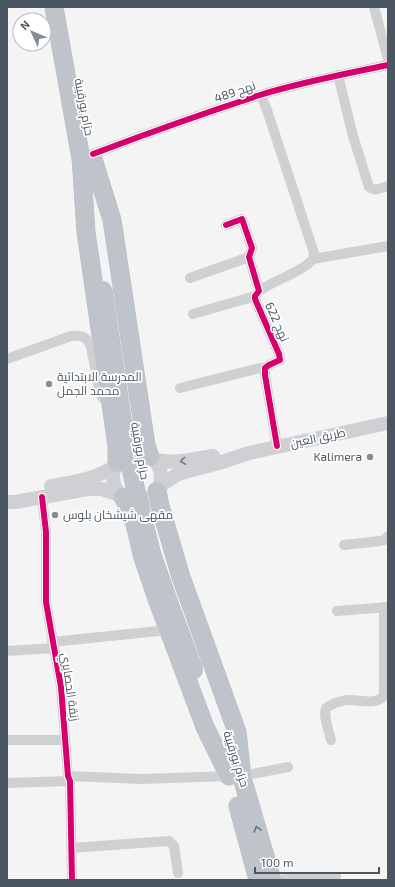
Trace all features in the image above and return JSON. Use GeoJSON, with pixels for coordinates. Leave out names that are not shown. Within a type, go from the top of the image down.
{"type":"FeatureCollection","features":[{"type":"Feature","properties":{"kind":"highway","name":"حزام بورقيبة"},"geometry":{"type":"LineString","coordinates":[[54,7],[89,157]]}},
{"type":"Feature","properties":{"kind":"highway","name":"حزام بورقيبة"},"geometry":{"type":"LineString","coordinates":[[65,7],[108,290],[148,492],[163,551],[199,668],[272,880]]}},
{"type":"Feature","properties":{"kind":"highway"},"geometry":{"type":"LineString","coordinates":[[89,157],[86,232],[117,446],[116,465]]}},
{"type":"Feature","properties":{"kind":"highway"},"geometry":{"type":"LineString","coordinates":[[89,157],[112,220],[132,361],[146,445],[151,458]]}},
{"type":"Feature","properties":{"kind":"highway"},"geometry":{"type":"LineString","coordinates":[[158,488],[160,506],[181,577],[237,732],[235,776]]}},
{"type":"Feature","properties":{"kind":"highway"},"geometry":{"type":"LineString","coordinates":[[122,496],[133,518],[143,558],[168,630],[205,727],[235,776]]}},
{"type":"Feature","properties":{"kind":"highway","name":"حزام بورقيبة"},"geometry":{"type":"LineString","coordinates":[[235,776],[258,880]]}},
{"type":"Feature","properties":{"kind":"main road","name":"طريق العين"},"geometry":{"type":"LineString","coordinates":[[151,458],[162,462],[172,462],[216,455],[249,452],[388,423]]}},
{"type":"Feature","properties":{"kind":"main road","name":"طريق العين"},"geometry":{"type":"LineString","coordinates":[[158,488],[180,473],[219,463],[249,452]]}},
{"type":"Feature","properties":{"kind":"main road"},"geometry":{"type":"LineString","coordinates":[[7,496],[13,493],[96,477],[105,473],[126,456],[133,453],[141,453],[151,458],[159,467],[161,475],[158,488],[151,497],[144,501],[135,502],[127,500],[116,489],[113,482],[113,474],[116,465]]}},
{"type":"Feature","properties":{"kind":"main road"},"geometry":{"type":"LineString","coordinates":[[7,502],[15,502],[88,489],[102,489],[122,496]]}},
{"type":"Feature","properties":{"kind":"street"},"geometry":{"type":"LineString","coordinates":[[374,7],[388,59]]}},
{"type":"Feature","properties":{"kind":"street","name":"نهج 489"},"geometry":{"type":"LineString","coordinates":[[89,157],[186,120],[261,95],[314,80],[388,65]]}},
{"type":"Feature","properties":{"kind":"street"},"geometry":{"type":"LineString","coordinates":[[338,75],[353,136],[369,187],[373,190],[388,186]]}},
{"type":"Feature","properties":{"kind":"street"},"geometry":{"type":"LineString","coordinates":[[261,95],[312,245],[314,253],[313,259]]}},
{"type":"Feature","properties":{"kind":"street","name":"نهج 622"},"geometry":{"type":"LineString","coordinates":[[180,388],[265,368],[280,359],[257,293],[249,257],[252,248],[242,219],[226,225]]}},
{"type":"Feature","properties":{"kind":"street"},"geometry":{"type":"LineString","coordinates":[[193,314],[257,293],[266,286],[305,267],[313,259],[388,246]]}},
{"type":"Feature","properties":{"kind":"street"},"geometry":{"type":"LineString","coordinates":[[190,278],[249,257]]}},
{"type":"Feature","properties":{"kind":"street"},"geometry":{"type":"LineString","coordinates":[[7,359],[71,336],[82,336],[88,341],[91,347],[102,398],[105,400],[110,400]]}},
{"type":"Feature","properties":{"kind":"street"},"geometry":{"type":"LineString","coordinates":[[265,368],[277,446]]}},
{"type":"Feature","properties":{"kind":"street","name":"زنقة الحصايري"},"geometry":{"type":"LineString","coordinates":[[42,497],[46,532],[46,602],[61,687],[69,778],[72,880]]}},
{"type":"Feature","properties":{"kind":"street"},"geometry":{"type":"LineString","coordinates":[[344,545],[380,541],[384,540],[388,536]]}},
{"type":"Feature","properties":{"kind":"street"},"geometry":{"type":"LineString","coordinates":[[331,740],[325,716],[326,708],[345,700],[373,701],[384,696],[386,607],[337,611]]}},
{"type":"Feature","properties":{"kind":"street"},"geometry":{"type":"LineString","coordinates":[[7,651],[168,630]]}},
{"type":"Feature","properties":{"kind":"street"},"geometry":{"type":"LineString","coordinates":[[7,740],[65,740]]}},
{"type":"Feature","properties":{"kind":"street"},"geometry":{"type":"LineString","coordinates":[[7,783],[69,778],[142,779],[235,776],[288,767]]}},
{"type":"Feature","properties":{"kind":"street"},"geometry":{"type":"LineString","coordinates":[[71,848],[168,841],[174,846],[178,873]]}},
{"type":"Feature","properties":{"kind":"street"},"geometry":{"type":"LineString","coordinates":[[282,880],[336,878]]}},
{"type":"Feature","properties":{"kind":"cycle path"},"geometry":{"type":"LineString","coordinates":[[93,154],[176,123],[276,90],[388,65]]}},
{"type":"Feature","properties":{"kind":"cycle path"},"geometry":{"type":"LineString","coordinates":[[226,225],[242,219],[252,248],[249,257],[259,291],[255,296],[255,299],[279,354],[280,360],[265,368],[277,446]]}},
{"type":"Feature","properties":{"kind":"cycle path"},"geometry":{"type":"LineString","coordinates":[[42,497],[46,532],[46,602],[61,687],[68,776],[70,781],[72,880]]}},
{"type":"Feature","properties":{"kind":"place","name":"المدرسة الابتدائية محمد الجمل"},"geometry":{"type":"Point","coordinates":[49,384]}},
{"type":"Feature","properties":{"kind":"place","name":"Kalimera"},"geometry":{"type":"Point","coordinates":[370,457]}},
{"type":"Feature","properties":{"kind":"place","name":"مقهى شيشخان بلوس"},"geometry":{"type":"Point","coordinates":[55,515]}}]}
